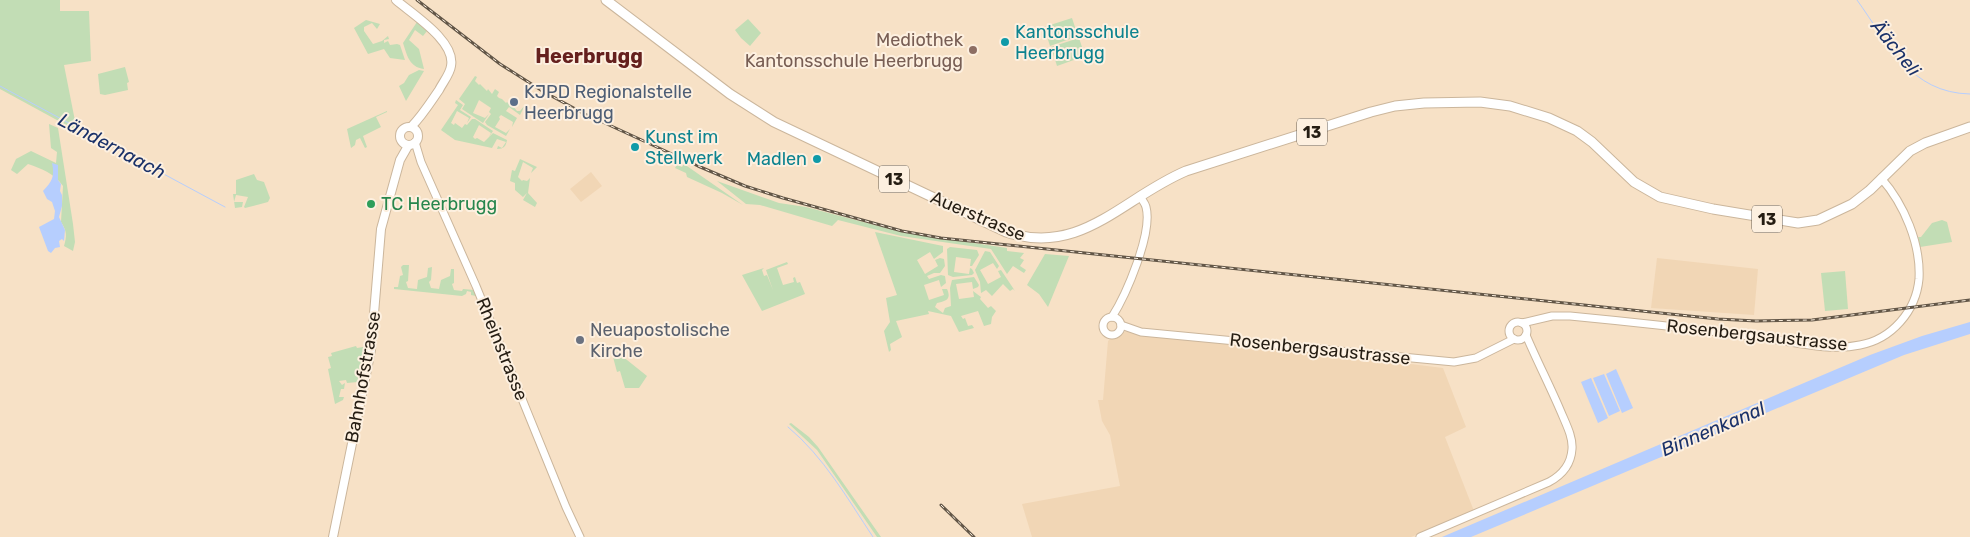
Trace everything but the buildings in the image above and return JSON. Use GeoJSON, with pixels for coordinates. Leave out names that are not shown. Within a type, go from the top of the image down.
{"type":"FeatureCollection","features":[{"type":"Feature","properties":{"kind":"main road"},"geometry":{"type":"LineString","coordinates":[[396,0],[442,39],[452,58],[450,71],[413,129],[409,144]]}},
{"type":"Feature","properties":{"kind":"main road","name":"Auerstrasse"},"geometry":{"type":"LineString","coordinates":[[606,0],[730,94],[774,122],[1006,232],[1022,237],[1038,239],[1062,237],[1100,221],[1174,176],[1214,161],[1401,105],[1491,103],[1510,106],[1549,118],[1570,127],[1585,136],[1634,182],[1667,200],[1713,210],[1792,223],[1813,222],[1852,204],[1881,178]]}},
{"type":"Feature","properties":{"kind":"main road"},"geometry":{"type":"LineString","coordinates":[[409,144],[402,131],[405,127],[413,129]]}},
{"type":"Feature","properties":{"kind":"main road","name":"13"},"geometry":{"type":"LineString","coordinates":[[1881,178],[1900,159],[1918,146],[1970,128]]}},
{"type":"Feature","properties":{"kind":"main road","name":"Bahnhofstrasse"},"geometry":{"type":"LineString","coordinates":[[333,537],[371,350],[381,229],[403,152],[409,144]]}},
{"type":"Feature","properties":{"kind":"street","name":"Rheinstrasse"},"geometry":{"type":"LineString","coordinates":[[409,144],[416,158],[421,162],[479,292],[566,507],[580,537]]}},
{"type":"Feature","properties":{"kind":"street","name":"Rosenbergsaustrasse"},"geometry":{"type":"LineString","coordinates":[[1522,323],[1557,316],[1570,316],[1723,332],[1831,346],[1850,346],[1869,342],[1891,331],[1902,320],[1914,300],[1919,280],[1918,259],[1910,226],[1893,194],[1881,178]]}},
{"type":"Feature","properties":{"kind":"street"},"geometry":{"type":"LineString","coordinates":[[1117,321],[1106,319],[1104,328],[1110,334],[1118,332],[1117,321],[1121,305],[1133,276],[1144,236],[1146,208],[1140,196]]}},
{"type":"Feature","properties":{"kind":"street"},"geometry":{"type":"LineString","coordinates":[[1514,337],[1527,333],[1540,319]]}},
{"type":"Feature","properties":{"kind":"street","name":"Rosenbergsaustrasse"},"geometry":{"type":"LineString","coordinates":[[1117,321],[1135,331]]}},
{"type":"Feature","properties":{"kind":"street"},"geometry":{"type":"LineString","coordinates":[[1420,537],[1549,482],[1568,466],[1572,448],[1570,434],[1522,323],[1512,324],[1514,337],[1534,352]]}},
{"type":"Feature","properties":{"kind":"street","name":"Rosenbergsaustrasse"},"geometry":{"type":"LineString","coordinates":[[1118,332],[1135,331],[1454,362],[1476,358],[1514,337]]}},
{"type":"Feature","properties":{"kind":"shaded area"},"geometry":{"type":"Polygon","coordinates":[[[591,172],[602,186],[581,202],[570,189],[591,172]]]}},
{"type":"Feature","properties":{"kind":"shaded area"},"geometry":{"type":"Polygon","coordinates":[[[1657,258],[1758,269],[1754,315],[1651,308],[1657,258]]]}},
{"type":"Feature","properties":{"kind":"shaded area"},"geometry":{"type":"Polygon","coordinates":[[[1135,331],[1443,368],[1466,427],[1445,437],[1474,511],[1411,537],[1032,537],[1022,504],[1120,486],[1110,435],[1102,421],[1098,400],[1103,400],[1108,341],[1118,332],[1135,331]]]}},
{"type":"Feature","properties":{"kind":"green space"},"geometry":{"type":"Polygon","coordinates":[[[0,0],[60,0],[60,11],[89,11],[91,61],[64,65],[77,131],[0,89],[0,0]]]}},
{"type":"Feature","properties":{"kind":"green space"},"geometry":{"type":"Polygon","coordinates":[[[1072,18],[1078,36],[1050,46],[1044,27],[1072,18]]]}},
{"type":"Feature","properties":{"kind":"green space"},"geometry":{"type":"Polygon","coordinates":[[[748,19],[761,33],[750,46],[735,30],[748,19]]]}},
{"type":"Feature","properties":{"kind":"green space"},"geometry":{"type":"Polygon","coordinates":[[[366,20],[380,24],[377,29],[372,23],[364,27],[364,31],[373,44],[382,41],[388,36],[389,39],[384,40],[384,43],[388,41],[390,45],[400,45],[405,60],[390,58],[384,49],[368,54],[354,28],[366,20]]]}},
{"type":"Feature","properties":{"kind":"green space"},"geometry":{"type":"Polygon","coordinates":[[[417,22],[427,31],[423,36],[415,30],[409,40],[419,49],[424,69],[412,63],[407,56],[403,43],[417,22]]]}},
{"type":"Feature","properties":{"kind":"green space"},"geometry":{"type":"Polygon","coordinates":[[[1079,38],[1085,56],[1057,66],[1051,47],[1079,38]]]}},
{"type":"Feature","properties":{"kind":"green space"},"geometry":{"type":"Polygon","coordinates":[[[125,67],[129,82],[127,83],[128,90],[105,95],[100,94],[98,74],[125,67]]]}},
{"type":"Feature","properties":{"kind":"green space"},"geometry":{"type":"Polygon","coordinates":[[[419,70],[424,71],[406,101],[399,86],[404,83],[409,75],[419,70]]]}},
{"type":"Feature","properties":{"kind":"green space"},"geometry":{"type":"Polygon","coordinates":[[[475,76],[477,77],[475,81],[479,85],[487,91],[488,89],[492,94],[495,89],[499,92],[497,96],[499,98],[512,105],[517,111],[520,111],[525,105],[520,115],[509,107],[506,111],[517,118],[512,127],[513,122],[501,115],[499,117],[500,119],[495,127],[506,133],[510,129],[506,136],[487,125],[485,122],[491,114],[489,112],[491,108],[479,100],[473,113],[485,118],[489,114],[483,123],[462,109],[465,104],[459,99],[475,76]]]}},
{"type":"Feature","properties":{"kind":"green space"},"geometry":{"type":"Polygon","coordinates":[[[456,100],[463,105],[460,110],[471,117],[467,123],[469,118],[457,111],[451,123],[454,125],[455,123],[462,128],[472,119],[475,119],[493,131],[489,137],[493,133],[507,140],[504,147],[502,148],[506,142],[497,139],[492,148],[455,140],[441,130],[458,105],[455,103],[456,100]],[[479,125],[473,137],[484,142],[491,133],[479,125]]]}},
{"type":"Feature","properties":{"kind":"green space"},"geometry":{"type":"Polygon","coordinates":[[[387,111],[376,117],[381,127],[363,136],[367,147],[365,148],[360,138],[356,140],[355,145],[351,148],[347,129],[387,111]]]}},
{"type":"Feature","properties":{"kind":"green space"},"geometry":{"type":"Polygon","coordinates":[[[49,124],[58,128],[73,224],[75,242],[73,251],[64,246],[66,234],[61,222],[63,186],[52,175],[28,164],[17,174],[11,170],[16,159],[31,151],[56,163],[57,152],[51,148],[49,124]]]}},
{"type":"Feature","properties":{"kind":"green space"},"geometry":{"type":"Polygon","coordinates":[[[520,159],[537,167],[531,173],[533,168],[523,162],[518,177],[522,181],[527,181],[530,178],[528,193],[537,203],[535,207],[523,200],[527,193],[523,197],[515,190],[515,183],[510,181],[512,170],[515,171],[520,159]]]}},
{"type":"Feature","properties":{"kind":"green space"},"geometry":{"type":"Polygon","coordinates":[[[684,164],[743,205],[687,177],[686,173],[675,168],[677,165],[682,167],[684,164]]]}},
{"type":"Feature","properties":{"kind":"green space"},"geometry":{"type":"Polygon","coordinates":[[[254,174],[257,180],[264,182],[270,198],[268,202],[245,208],[248,197],[236,195],[234,202],[233,194],[236,194],[236,180],[254,174]]]}},
{"type":"Feature","properties":{"kind":"green space"},"geometry":{"type":"Polygon","coordinates":[[[717,181],[779,203],[806,207],[901,232],[1007,248],[1007,251],[1024,253],[1020,258],[1024,260],[1020,266],[1026,270],[1024,273],[1013,266],[1007,274],[991,249],[901,236],[838,220],[832,226],[760,205],[746,204],[717,181]]]}},
{"type":"Feature","properties":{"kind":"green space"},"geometry":{"type":"Polygon","coordinates":[[[234,202],[243,202],[242,207],[235,208],[234,202]]]}},
{"type":"Feature","properties":{"kind":"green space"},"geometry":{"type":"Polygon","coordinates":[[[1942,220],[1947,222],[1952,242],[1920,247],[1918,237],[1921,237],[1932,223],[1942,220]]]}},
{"type":"Feature","properties":{"kind":"green space"},"geometry":{"type":"Polygon","coordinates":[[[875,232],[943,246],[943,252],[934,259],[930,252],[917,260],[925,274],[938,266],[935,260],[944,259],[945,266],[940,273],[927,276],[929,279],[941,275],[945,276],[946,283],[941,287],[939,280],[924,285],[929,300],[944,295],[942,289],[947,289],[948,298],[937,303],[935,307],[943,313],[945,308],[951,306],[950,288],[952,280],[974,277],[979,285],[973,289],[972,282],[956,284],[959,299],[974,297],[973,291],[981,297],[980,299],[988,308],[991,306],[996,311],[992,317],[991,324],[984,326],[978,311],[961,316],[963,319],[965,318],[968,326],[972,325],[974,328],[959,332],[951,316],[928,311],[929,314],[896,321],[902,337],[890,344],[891,350],[889,352],[884,331],[890,322],[886,298],[897,295],[875,232]]]}},
{"type":"Feature","properties":{"kind":"green space"},"geometry":{"type":"Polygon","coordinates":[[[950,247],[977,250],[979,255],[972,266],[970,266],[971,259],[956,257],[954,272],[969,274],[970,268],[974,273],[972,275],[953,277],[948,275],[947,249],[950,247]]]}},
{"type":"Feature","properties":{"kind":"green space"},"geometry":{"type":"Polygon","coordinates":[[[985,251],[990,252],[999,266],[997,269],[993,263],[980,270],[988,284],[1001,277],[998,271],[1001,270],[1015,291],[1013,289],[1010,291],[1003,284],[992,296],[986,290],[981,293],[980,282],[975,270],[985,251]]]}},
{"type":"Feature","properties":{"kind":"green space"},"geometry":{"type":"Polygon","coordinates":[[[1045,254],[1069,256],[1048,307],[1039,294],[1027,285],[1045,254]]]}},
{"type":"Feature","properties":{"kind":"green space"},"geometry":{"type":"Polygon","coordinates":[[[787,262],[788,264],[777,268],[783,285],[794,282],[793,278],[795,277],[797,283],[800,282],[805,294],[762,311],[742,275],[764,268],[762,270],[764,276],[767,275],[773,290],[766,270],[787,262]]]}},
{"type":"Feature","properties":{"kind":"green space"},"geometry":{"type":"Polygon","coordinates":[[[409,265],[408,281],[406,282],[408,288],[417,289],[418,280],[427,277],[428,268],[432,267],[431,280],[429,282],[431,288],[439,289],[441,280],[450,276],[451,269],[454,269],[454,283],[452,284],[454,290],[474,290],[476,296],[471,295],[471,292],[467,291],[462,296],[394,289],[394,287],[398,287],[400,276],[403,275],[401,267],[409,265]]]}},
{"type":"Feature","properties":{"kind":"green space"},"geometry":{"type":"Polygon","coordinates":[[[1845,271],[1848,309],[1825,311],[1821,273],[1845,271]]]}},
{"type":"Feature","properties":{"kind":"green space"},"geometry":{"type":"Polygon","coordinates":[[[356,346],[357,348],[363,347],[365,355],[360,380],[347,383],[346,380],[339,381],[342,385],[345,383],[339,397],[344,397],[343,400],[335,404],[328,369],[331,368],[328,357],[332,356],[331,353],[356,346]]]}},
{"type":"Feature","properties":{"kind":"green space"},"geometry":{"type":"Polygon","coordinates":[[[617,352],[647,376],[639,388],[625,388],[620,371],[617,372],[613,357],[617,352]]]}},
{"type":"Feature","properties":{"kind":"green space"},"geometry":{"type":"Polygon","coordinates":[[[791,423],[818,447],[881,537],[877,537],[817,450],[789,424],[791,423]]]}},
{"type":"Feature","properties":{"kind":"water"},"geometry":{"type":"Polygon","coordinates":[[[52,163],[58,165],[58,180],[61,184],[60,191],[62,195],[59,217],[65,230],[64,241],[62,239],[59,241],[60,247],[55,248],[51,253],[48,251],[39,227],[54,219],[55,211],[52,202],[47,199],[43,191],[52,178],[52,163]]]}},
{"type":"Feature","properties":{"kind":"water","name":"Binnenkanal"},"geometry":{"type":"Polygon","coordinates":[[[1970,322],[1970,334],[1904,355],[1471,537],[1442,537],[1870,355],[1922,336],[1970,322]]]}},
{"type":"Feature","properties":{"kind":"water"},"geometry":{"type":"Polygon","coordinates":[[[1616,369],[1633,408],[1622,413],[1606,374],[1616,369]]]}},
{"type":"Feature","properties":{"kind":"water"},"geometry":{"type":"Polygon","coordinates":[[[1604,374],[1620,411],[1609,416],[1593,378],[1604,374]]]}},
{"type":"Feature","properties":{"kind":"water"},"geometry":{"type":"Polygon","coordinates":[[[1591,378],[1608,418],[1598,423],[1581,382],[1591,378]]]}},
{"type":"Feature","properties":{"kind":"waterway","name":"Äächeli"},"geometry":{"type":"LineString","coordinates":[[1857,0],[1891,48],[1916,75],[1931,85],[1949,91],[1970,94]]}},
{"type":"Feature","properties":{"kind":"waterway","name":"Ländernaach"},"geometry":{"type":"LineString","coordinates":[[0,86],[225,207]]}},
{"type":"Feature","properties":{"kind":"waterway","name":"Ländernaach"},"geometry":{"type":"LineString","coordinates":[[788,427],[813,451],[824,465],[873,537]]}},
{"type":"Feature","properties":{"kind":"railway"},"geometry":{"type":"LineString","coordinates":[[417,0],[500,64],[544,92],[583,113],[745,186],[902,231],[941,238],[1718,319],[1756,321],[1812,320],[1970,300]]}},
{"type":"Feature","properties":{"kind":"railway"},"geometry":{"type":"LineString","coordinates":[[941,505],[974,537]]}},
{"type":"Feature","properties":{"kind":"place","name":"Kantonsschule Heerbrugg"},"geometry":{"type":"Point","coordinates":[1005,42]}},
{"type":"Feature","properties":{"kind":"place","name":"Mediothek Kantonsschule Heerbrugg"},"geometry":{"type":"Point","coordinates":[973,50]}},
{"type":"Feature","properties":{"kind":"place","name":"KJPD Regionalstelle Heerbrugg"},"geometry":{"type":"Point","coordinates":[514,102]}},
{"type":"Feature","properties":{"kind":"place","name":"Kunst im Stellwerk"},"geometry":{"type":"Point","coordinates":[635,147]}},
{"type":"Feature","properties":{"kind":"place","name":"Madlen"},"geometry":{"type":"Point","coordinates":[817,159]}},
{"type":"Feature","properties":{"kind":"place","name":"TC Heerbrugg"},"geometry":{"type":"Point","coordinates":[371,204]}},
{"type":"Feature","properties":{"kind":"place","name":"Neuapostolische Kirche"},"geometry":{"type":"Point","coordinates":[580,340]}},
{"type":"Feature","properties":{"kind":"district","name":"Heerbrugg"},"geometry":{"type":"Point","coordinates":[589,56]}}]}
